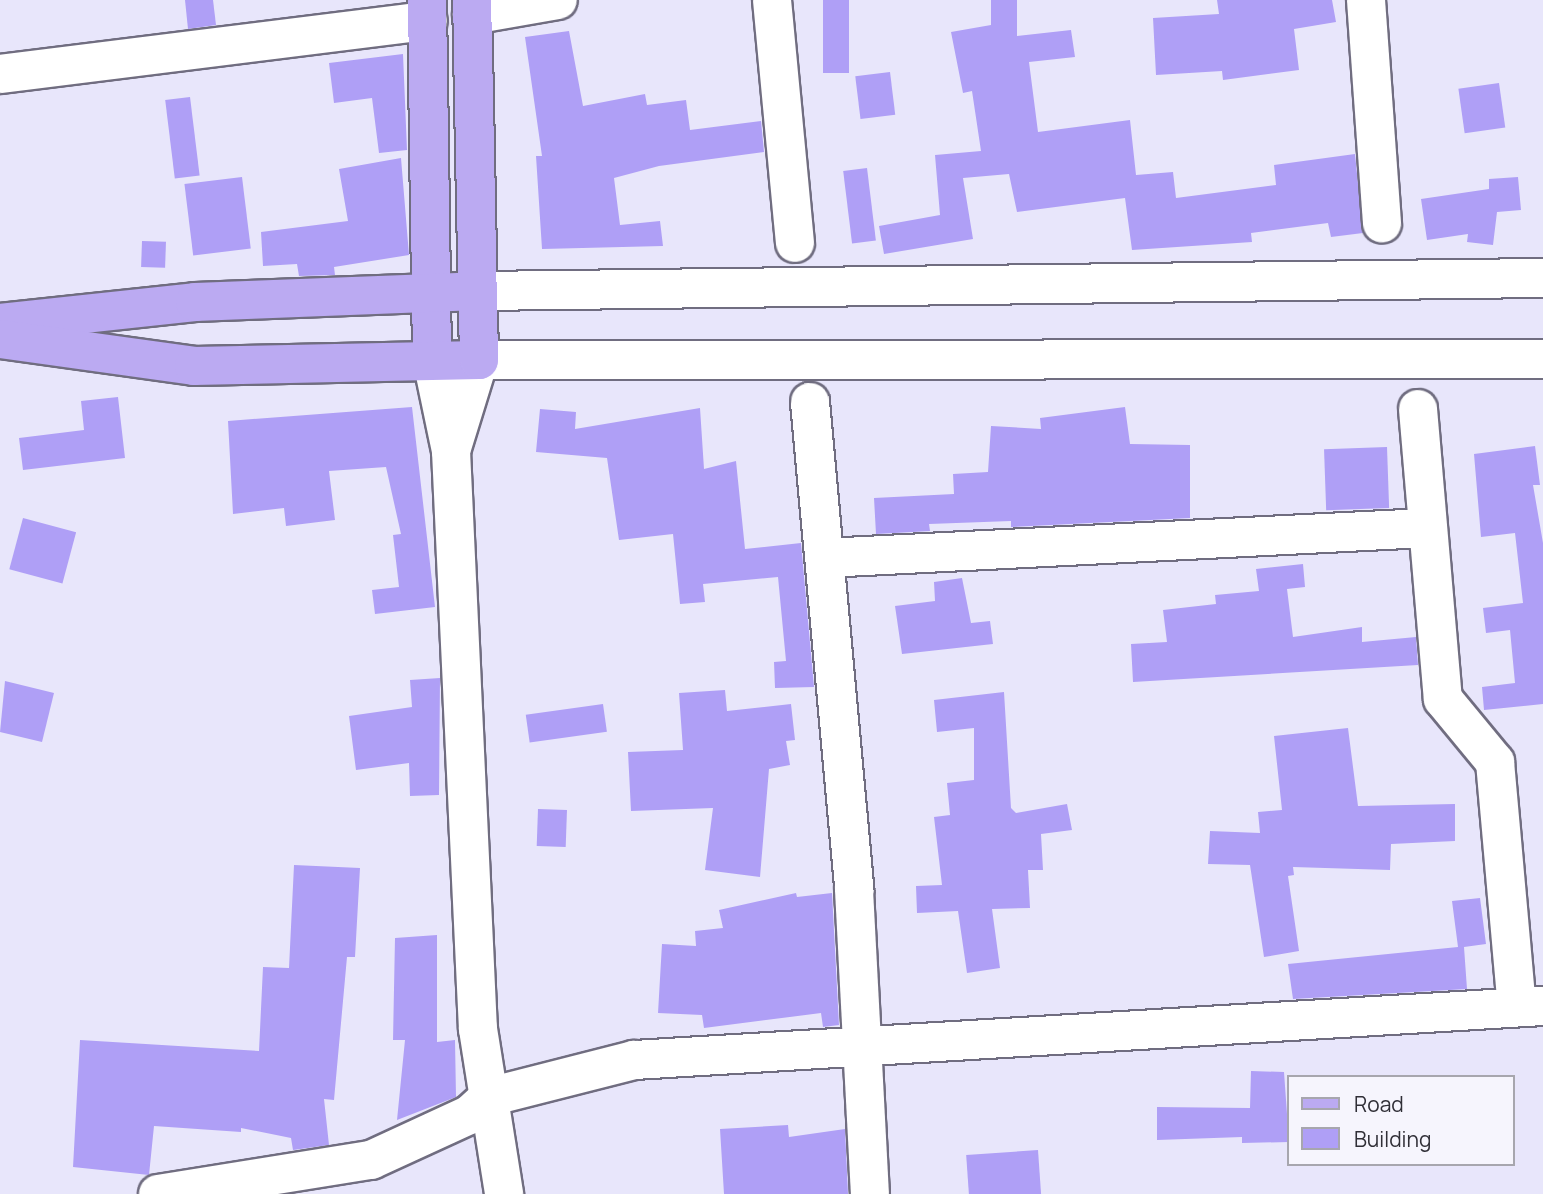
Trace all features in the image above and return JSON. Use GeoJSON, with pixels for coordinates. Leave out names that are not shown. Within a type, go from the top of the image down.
{"type":"FeatureCollection","features":[{"type":"Feature","properties":{"kind":"main road"},"geometry":{"type":"LineString","coordinates":[[0,339],[194,366],[479,360],[472,8]]}},
{"type":"Feature","properties":{"kind":"main road"},"geometry":{"type":"LineString","coordinates":[[427,10],[432,360]]}},
{"type":"Feature","properties":{"kind":"main road"},"geometry":{"type":"LineString","coordinates":[[0,323],[195,302],[478,291]]}},
{"type":"Feature","properties":{"kind":"street"},"geometry":{"type":"LineString","coordinates":[[472,8],[558,0]]}},
{"type":"Feature","properties":{"kind":"street"},"geometry":{"type":"LineString","coordinates":[[772,0],[795,243]]}},
{"type":"Feature","properties":{"kind":"street"},"geometry":{"type":"LineString","coordinates":[[1366,0],[1382,223]]}},
{"type":"Feature","properties":{"kind":"street"},"geometry":{"type":"LineString","coordinates":[[0,74],[427,10]]}},
{"type":"Feature","properties":{"kind":"street"},"geometry":{"type":"LineString","coordinates":[[478,291],[1543,278]]}},
{"type":"Feature","properties":{"kind":"street"},"geometry":{"type":"LineString","coordinates":[[451,451],[479,360],[1543,359]]}},
{"type":"Feature","properties":{"kind":"street"},"geometry":{"type":"LineString","coordinates":[[432,360],[451,451],[478,1029],[504,1194]]}},
{"type":"Feature","properties":{"kind":"street"},"geometry":{"type":"LineString","coordinates":[[810,402],[865,1047],[870,1194]]}},
{"type":"Feature","properties":{"kind":"street"},"geometry":{"type":"LineString","coordinates":[[159,1194],[371,1160],[469,1115],[489,1097],[634,1060],[1530,1007],[1495,762],[1443,699],[1426,528],[1418,409]]}},
{"type":"Feature","properties":{"kind":"street"},"geometry":{"type":"LineString","coordinates":[[825,558],[1426,528]]}},
{"type":"Feature","properties":{"kind":"building"},"geometry":{"type":"Polygon","coordinates":[[[185,0],[213,0],[216,25],[188,29],[185,0]]]}},
{"type":"Feature","properties":{"kind":"building"},"geometry":{"type":"Polygon","coordinates":[[[823,0],[849,0],[849,73],[823,73],[823,0]]]}},
{"type":"Feature","properties":{"kind":"building"},"geometry":{"type":"Polygon","coordinates":[[[991,0],[1017,0],[1017,36],[1071,30],[1075,57],[1029,62],[1038,132],[1130,120],[1136,175],[1173,172],[1176,198],[1276,185],[1274,165],[1355,154],[1363,233],[1331,237],[1328,223],[1251,233],[1252,242],[1132,250],[1125,198],[1017,212],[1009,174],[963,178],[973,239],[884,254],[879,226],[940,215],[935,155],[981,151],[972,91],[963,93],[951,32],[991,25],[991,0]]]}},
{"type":"Feature","properties":{"kind":"building"},"geometry":{"type":"Polygon","coordinates":[[[1217,0],[1332,0],[1336,22],[1294,29],[1299,70],[1223,80],[1222,71],[1156,75],[1153,18],[1219,14],[1217,0]]]}},
{"type":"Feature","properties":{"kind":"building"},"geometry":{"type":"Polygon","coordinates":[[[569,31],[583,106],[645,94],[647,105],[686,100],[690,130],[761,121],[764,152],[659,166],[614,178],[620,225],[660,221],[663,246],[542,249],[536,156],[542,156],[525,37],[569,31]]]}},
{"type":"Feature","properties":{"kind":"building"},"geometry":{"type":"Polygon","coordinates":[[[403,54],[407,150],[379,153],[372,98],[334,103],[329,63],[403,54]]]}},
{"type":"Feature","properties":{"kind":"building"},"geometry":{"type":"Polygon","coordinates":[[[890,72],[895,115],[861,119],[855,76],[890,72]]]}},
{"type":"Feature","properties":{"kind":"building"},"geometry":{"type":"Polygon","coordinates":[[[1499,83],[1505,128],[1465,133],[1458,89],[1499,83]]]}},
{"type":"Feature","properties":{"kind":"building"},"geometry":{"type":"Polygon","coordinates":[[[190,97],[200,175],[175,178],[165,100],[190,97]]]}},
{"type":"Feature","properties":{"kind":"building"},"geometry":{"type":"Polygon","coordinates":[[[401,158],[409,255],[334,267],[335,275],[299,276],[297,264],[263,266],[261,232],[348,221],[339,169],[401,158]]]}},
{"type":"Feature","properties":{"kind":"building"},"geometry":{"type":"Polygon","coordinates":[[[867,168],[876,240],[852,243],[843,171],[867,168]]]}},
{"type":"Feature","properties":{"kind":"building"},"geometry":{"type":"Polygon","coordinates":[[[242,177],[251,248],[193,256],[184,184],[242,177]]]}},
{"type":"Feature","properties":{"kind":"building"},"geometry":{"type":"Polygon","coordinates":[[[1518,177],[1521,210],[1497,212],[1493,245],[1467,242],[1468,234],[1427,240],[1421,199],[1489,189],[1489,179],[1518,177]]]}},
{"type":"Feature","properties":{"kind":"building"},"geometry":{"type":"Polygon","coordinates":[[[142,241],[166,242],[165,268],[141,267],[142,241]]]}},
{"type":"Feature","properties":{"kind":"building"},"geometry":{"type":"Polygon","coordinates":[[[118,397],[125,458],[23,470],[19,438],[84,430],[81,401],[118,397]]]}},
{"type":"Feature","properties":{"kind":"building"},"geometry":{"type":"Polygon","coordinates":[[[412,407],[435,607],[375,614],[372,590],[399,587],[393,535],[401,534],[386,467],[329,471],[335,520],[286,526],[284,508],[233,514],[228,421],[412,407]]]}},
{"type":"Feature","properties":{"kind":"building"},"geometry":{"type":"Polygon","coordinates":[[[1125,407],[1130,444],[1190,445],[1190,518],[1011,527],[1011,521],[929,524],[930,531],[876,534],[874,498],[954,494],[953,474],[988,472],[991,426],[1041,429],[1040,418],[1125,407]]]}},
{"type":"Feature","properties":{"kind":"building"},"geometry":{"type":"Polygon","coordinates":[[[700,408],[704,469],[736,461],[745,549],[801,543],[814,687],[775,688],[774,662],[786,661],[778,577],[703,584],[705,602],[680,604],[673,534],[619,540],[607,458],[536,452],[540,409],[576,412],[575,429],[700,408]]]}},
{"type":"Feature","properties":{"kind":"building"},"geometry":{"type":"Polygon","coordinates":[[[1535,446],[1540,485],[1533,485],[1543,543],[1543,704],[1484,710],[1482,687],[1515,683],[1510,630],[1486,633],[1483,608],[1523,603],[1515,533],[1481,537],[1474,454],[1535,446]]]}},
{"type":"Feature","properties":{"kind":"building"},"geometry":{"type":"Polygon","coordinates":[[[1387,447],[1389,508],[1326,510],[1324,449],[1387,447]]]}},
{"type":"Feature","properties":{"kind":"building"},"geometry":{"type":"Polygon","coordinates":[[[23,518],[76,532],[62,583],[9,569],[23,518]]]}},
{"type":"Feature","properties":{"kind":"building"},"geometry":{"type":"Polygon","coordinates":[[[1303,564],[1305,587],[1287,589],[1293,637],[1362,627],[1362,642],[1416,637],[1418,665],[1133,682],[1131,644],[1167,642],[1163,610],[1216,604],[1215,595],[1259,591],[1256,569],[1303,564]]]}},
{"type":"Feature","properties":{"kind":"building"},"geometry":{"type":"Polygon","coordinates":[[[962,578],[971,623],[990,621],[993,644],[902,654],[895,606],[935,601],[934,582],[962,578]]]}},
{"type":"Feature","properties":{"kind":"building"},"geometry":{"type":"Polygon","coordinates":[[[440,678],[439,795],[410,796],[409,763],[356,770],[349,716],[412,707],[410,680],[440,678]]]}},
{"type":"Feature","properties":{"kind":"building"},"geometry":{"type":"Polygon","coordinates":[[[5,681],[54,693],[42,742],[0,732],[5,681]]]}},
{"type":"Feature","properties":{"kind":"building"},"geometry":{"type":"Polygon","coordinates":[[[725,690],[727,711],[791,704],[795,740],[786,741],[790,765],[769,769],[760,877],[705,870],[713,808],[631,811],[628,752],[683,750],[679,693],[725,690]]]}},
{"type":"Feature","properties":{"kind":"building"},"geometry":{"type":"Polygon","coordinates":[[[1004,692],[1011,808],[1016,813],[1067,804],[1072,830],[1041,834],[1043,870],[1028,870],[1030,908],[992,909],[1000,968],[967,973],[958,911],[917,913],[916,886],[942,885],[934,817],[950,815],[947,783],[974,780],[974,728],[937,732],[934,700],[1004,692]]]}},
{"type":"Feature","properties":{"kind":"building"},"geometry":{"type":"Polygon","coordinates":[[[603,704],[607,732],[530,743],[526,715],[603,704]]]}},
{"type":"Feature","properties":{"kind":"building"},"geometry":{"type":"Polygon","coordinates":[[[1348,728],[1358,806],[1455,804],[1455,841],[1391,844],[1390,870],[1293,867],[1294,875],[1288,876],[1299,951],[1264,957],[1250,865],[1208,864],[1210,831],[1260,833],[1258,812],[1282,810],[1274,736],[1348,728]]]}},
{"type":"Feature","properties":{"kind":"building"},"geometry":{"type":"Polygon","coordinates":[[[538,809],[567,810],[566,847],[537,846],[538,809]]]}},
{"type":"Feature","properties":{"kind":"building"},"geometry":{"type":"Polygon","coordinates":[[[294,865],[360,868],[355,957],[347,957],[334,1100],[324,1099],[329,1145],[293,1150],[291,1138],[241,1128],[241,1132],[154,1126],[149,1175],[73,1167],[80,1040],[259,1051],[263,967],[289,968],[294,865]]]}},
{"type":"Feature","properties":{"kind":"building"},"geometry":{"type":"Polygon","coordinates":[[[796,893],[797,897],[832,893],[839,1025],[823,1027],[821,1013],[704,1028],[702,1015],[658,1013],[662,944],[696,946],[695,931],[723,928],[719,910],[796,893]]]}},
{"type":"Feature","properties":{"kind":"building"},"geometry":{"type":"Polygon","coordinates":[[[1480,898],[1486,944],[1464,947],[1467,989],[1293,999],[1288,964],[1458,947],[1452,901],[1480,898]]]}},
{"type":"Feature","properties":{"kind":"building"},"geometry":{"type":"Polygon","coordinates":[[[437,935],[437,1042],[455,1040],[456,1097],[397,1120],[405,1040],[393,1040],[395,938],[437,935]]]}},
{"type":"Feature","properties":{"kind":"building"},"geometry":{"type":"Polygon","coordinates":[[[1251,1071],[1284,1072],[1288,1142],[1242,1143],[1242,1137],[1157,1140],[1157,1107],[1250,1108],[1251,1071]]]}},
{"type":"Feature","properties":{"kind":"building"},"geometry":{"type":"Polygon","coordinates":[[[788,1125],[789,1137],[845,1129],[848,1194],[724,1194],[720,1129],[788,1125]]]}},
{"type":"Feature","properties":{"kind":"building"},"geometry":{"type":"Polygon","coordinates":[[[1038,1150],[1041,1194],[969,1194],[966,1155],[1038,1150]]]}}]}
